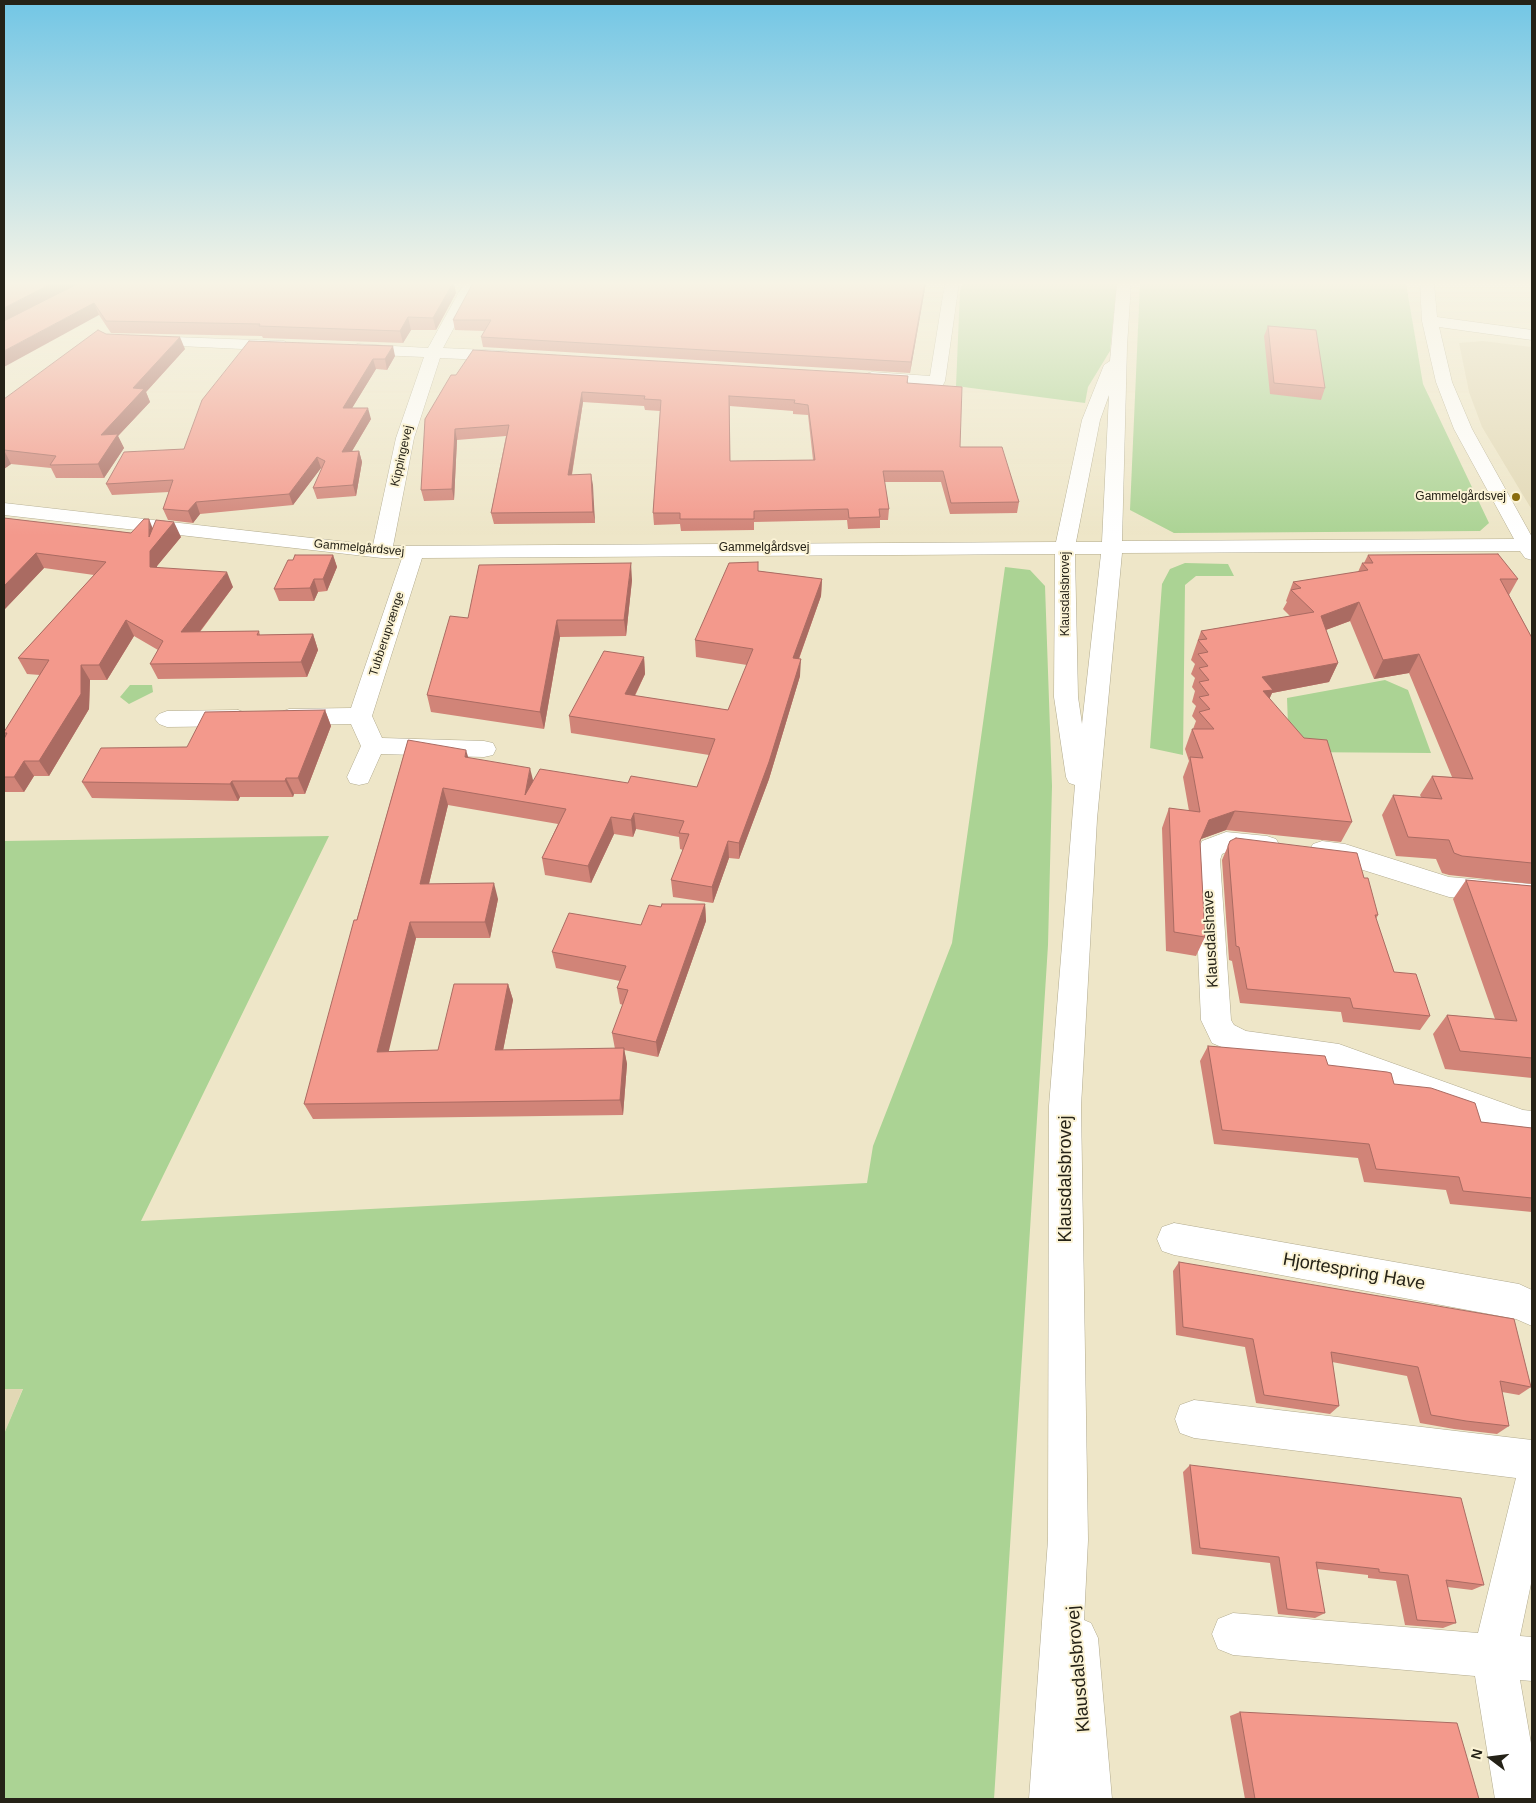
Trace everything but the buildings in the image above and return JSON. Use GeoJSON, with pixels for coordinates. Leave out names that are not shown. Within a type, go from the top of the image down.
{"type":"FeatureCollection","features":[{"type":"Feature","properties":{"kind":"street","name":"Kippingevej"},"geometry":{"type":"LineString","coordinates":[[382,552],[405,438],[429,367]]}},
{"type":"Feature","properties":{"kind":"street"},"geometry":{"type":"LineString","coordinates":[[858,377],[937,381],[939,367]]}},
{"type":"Feature","properties":{"kind":"street","name":"Klausdalsbrovej"},"geometry":{"type":"LineString","coordinates":[[1084,818],[1066,697],[1065,547],[1091,420],[1111,367]]}},
{"type":"Feature","properties":{"kind":"street","name":"Klausdalsbrovej"},"geometry":{"type":"LineString","coordinates":[[1052,1799],[1068,1540],[1065,1106],[1084,818],[1112,548],[1118,367]]}},
{"type":"Feature","properties":{"kind":"street"},"geometry":{"type":"LineString","coordinates":[[1441,367],[1444,382],[1463,429],[1530,549]]}},
{"type":"Feature","properties":{"kind":"street","name":"Gammelgårdsvej"},"geometry":{"type":"LineString","coordinates":[[5,510],[382,552],[1065,547],[1530,549]]}},
{"type":"Feature","properties":{"kind":"street"},"geometry":{"type":"LineString","coordinates":[[1512,518],[1532,521]]}},
{"type":"Feature","properties":{"kind":"street","name":"Tubberupvænge"},"geometry":{"type":"LineString","coordinates":[[360,716],[414,552]]}},
{"type":"Feature","properties":{"kind":"street"},"geometry":{"type":"LineString","coordinates":[[167,719],[360,716],[373,746],[359,777]]}},
{"type":"Feature","properties":{"kind":"street"},"geometry":{"type":"LineString","coordinates":[[373,746],[484,749]]}},
{"type":"Feature","properties":{"kind":"street","name":"Klausdalshave"},"geometry":{"type":"LineString","coordinates":[[1532,894],[1449,887],[1345,854],[1226,841],[1211,848],[1207,860],[1216,1020],[1223,1034],[1243,1043],[1339,1057],[1523,1124],[1532,1125]]}},
{"type":"Feature","properties":{"kind":"street","name":"Hjortespring Have"},"geometry":{"type":"LineString","coordinates":[[1174,1239],[1519,1302],[1532,1308]]}},
{"type":"Feature","properties":{"kind":"street"},"geometry":{"type":"LineString","coordinates":[[1194,1419],[1532,1460]]}},
{"type":"Feature","properties":{"kind":"street"},"geometry":{"type":"LineString","coordinates":[[1518,1799],[1513,1658],[1532,1487]]}},
{"type":"Feature","properties":{"kind":"street","name":"Klausdalsbrovej"},"geometry":{"type":"LineString","coordinates":[[1068,1540],[1089,1799]]}},
{"type":"Feature","properties":{"kind":"street"},"geometry":{"type":"LineString","coordinates":[[1233,1634],[1513,1658]]}},
{"type":"Feature","properties":{"kind":"shaded area"},"geometry":{"type":"Polygon","coordinates":[[[1464,367],[1532,367],[1532,510],[1482,427],[1469,392],[1464,367]]]}},
{"type":"Feature","properties":{"kind":"shaded area"},"geometry":{"type":"Polygon","coordinates":[[[23,1388],[4,1434],[4,1389],[23,1388]]]}},
{"type":"Feature","properties":{"kind":"green space"},"geometry":{"type":"Polygon","coordinates":[[[957,367],[1100,367],[1088,387],[1085,403],[956,386],[957,367]]]}},
{"type":"Feature","properties":{"kind":"green space"},"geometry":{"type":"Polygon","coordinates":[[[1136,367],[1420,367],[1423,384],[1489,523],[1480,531],[1174,533],[1130,510],[1136,367]]]}},
{"type":"Feature","properties":{"kind":"green space"},"geometry":{"type":"Polygon","coordinates":[[[1185,563],[1228,564],[1234,576],[1196,576],[1185,585],[1183,755],[1150,748],[1162,584],[1170,569],[1185,563]]]}},
{"type":"Feature","properties":{"kind":"green space"},"geometry":{"type":"Polygon","coordinates":[[[1005,567],[1030,570],[1045,586],[1052,786],[1048,945],[994,1799],[4,1799],[4,1434],[23,1389],[4,1389],[4,841],[329,836],[141,1221],[867,1183],[873,1146],[952,943],[1005,567]]]}},
{"type":"Feature","properties":{"kind":"green space"},"geometry":{"type":"Polygon","coordinates":[[[1385,680],[1408,690],[1431,753],[1289,752],[1287,698],[1385,680]]]}},
{"type":"Feature","properties":{"kind":"green space"},"geometry":{"type":"Polygon","coordinates":[[[130,685],[152,685],[153,692],[129,704],[120,697],[130,685]]]}},
{"type":"Feature","properties":{"kind":"place","name":"Gammelgårdsvej"},"geometry":{"type":"Point","coordinates":[1516,497]}}]}
